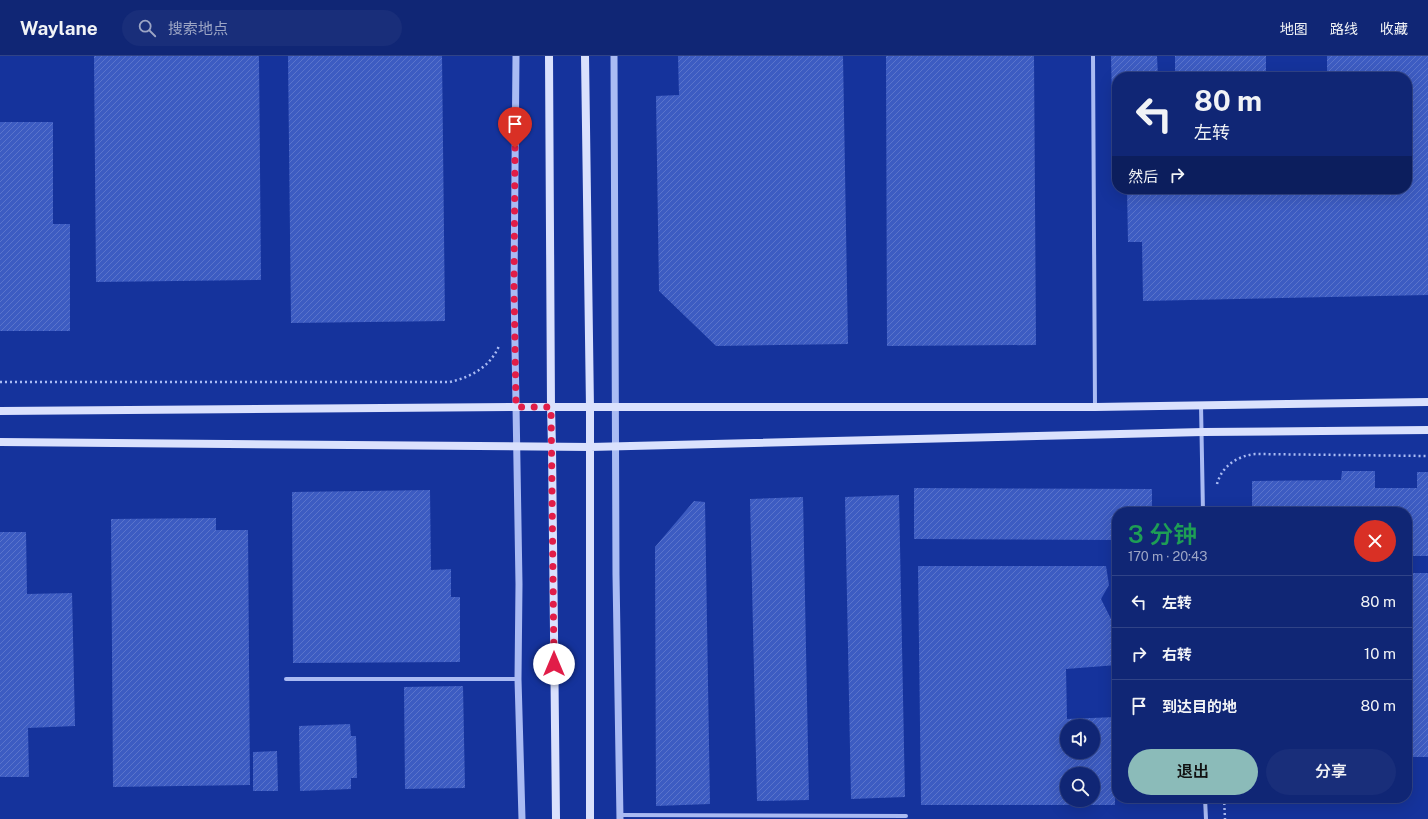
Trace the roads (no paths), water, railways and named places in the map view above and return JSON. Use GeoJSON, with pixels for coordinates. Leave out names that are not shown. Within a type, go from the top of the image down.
{"type":"FeatureCollection","features":[{"type":"Feature","properties":{"kind":"main road"},"geometry":{"type":"LineString","coordinates":[[549,56],[551,407],[556,819]]}},
{"type":"Feature","properties":{"kind":"main road"},"geometry":{"type":"LineString","coordinates":[[585,56],[590,408],[590,819]]}},
{"type":"Feature","properties":{"kind":"main road"},"geometry":{"type":"LineString","coordinates":[[0,411],[516,407],[1095,407],[1428,402]]}},
{"type":"Feature","properties":{"kind":"main road"},"geometry":{"type":"LineString","coordinates":[[0,442],[590,447],[1202,432],[1428,430]]}},
{"type":"Feature","properties":{"kind":"street"},"geometry":{"type":"LineString","coordinates":[[516,56],[514,286],[517,447],[518,679],[522,819]]}},
{"type":"Feature","properties":{"kind":"street"},"geometry":{"type":"LineString","coordinates":[[614,56],[616,575],[620,817],[906,816]]}},
{"type":"Feature","properties":{"kind":"street"},"geometry":{"type":"LineString","coordinates":[[1093,56],[1095,407]]}},
{"type":"Feature","properties":{"kind":"street"},"geometry":{"type":"LineString","coordinates":[[1201,405],[1203,507]]}},
{"type":"Feature","properties":{"kind":"street"},"geometry":{"type":"LineString","coordinates":[[286,679],[518,679]]}},
{"type":"Feature","properties":{"kind":"street"},"geometry":{"type":"LineString","coordinates":[[1205,803],[1206,819]]}}]}
